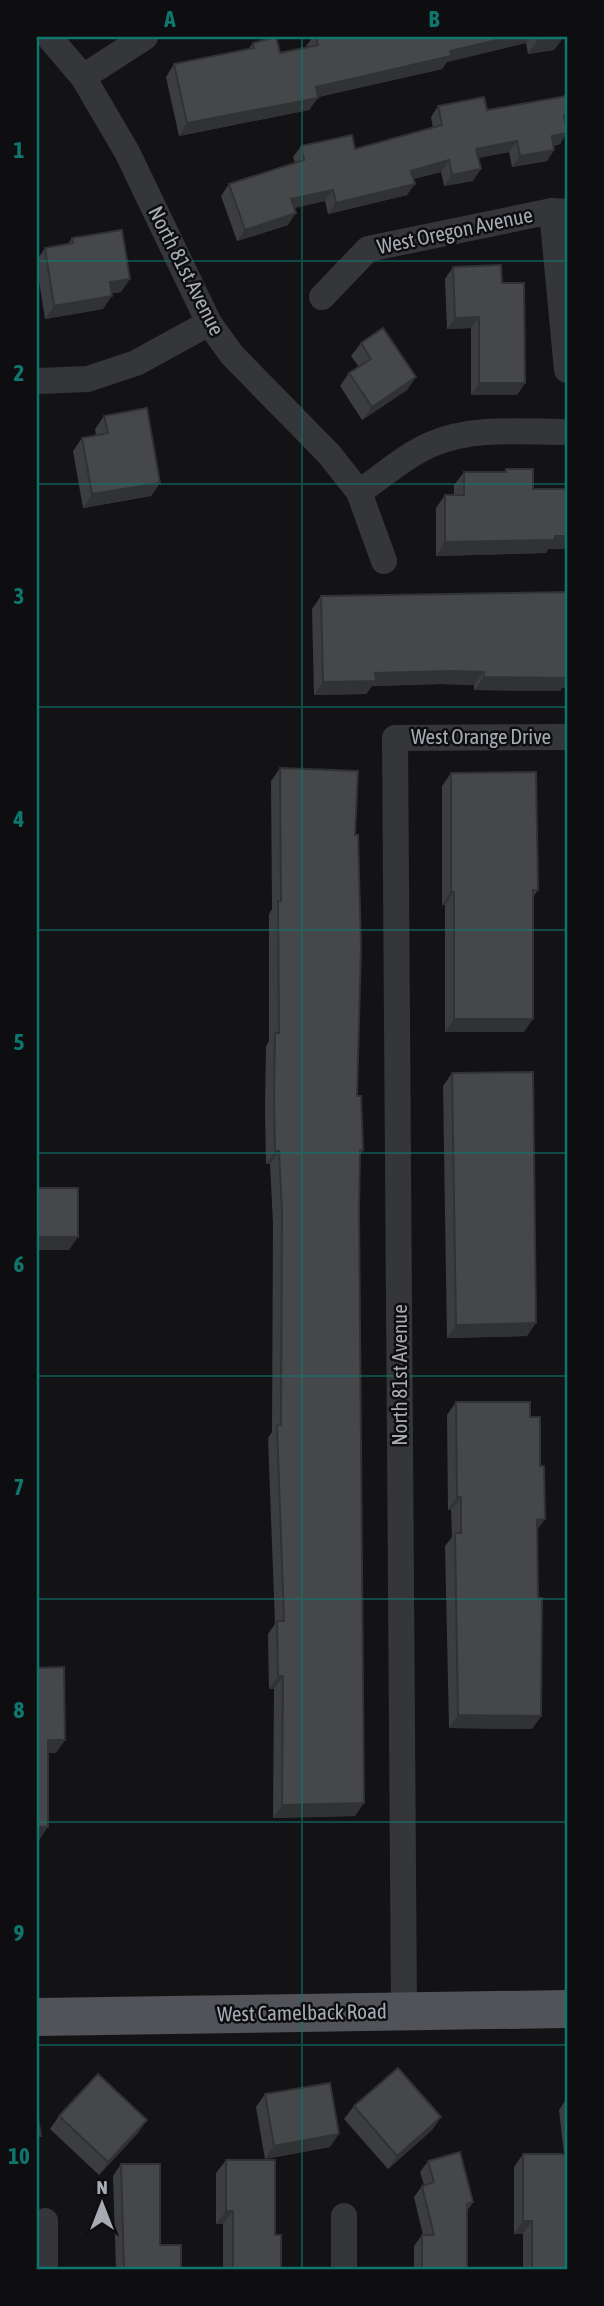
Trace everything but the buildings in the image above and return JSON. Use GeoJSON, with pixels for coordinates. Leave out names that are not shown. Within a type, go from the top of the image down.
{"type":"FeatureCollection","features":[{"type":"Feature","properties":{"kind":"main road","name":"West Camelback Road"},"geometry":{"type":"LineString","coordinates":[[37,2017],[567,2009]]}},
{"type":"Feature","properties":{"kind":"street","name":"North 81st Avenue"},"geometry":{"type":"LineString","coordinates":[[48,37],[83,77],[127,152],[209,323],[232,355],[328,454],[359,492],[384,561]]}},
{"type":"Feature","properties":{"kind":"street"},"geometry":{"type":"LineString","coordinates":[[83,77],[145,37]]}},
{"type":"Feature","properties":{"kind":"street"},"geometry":{"type":"LineString","coordinates":[[560,211],[567,370]]}},
{"type":"Feature","properties":{"kind":"street","name":"West Oregon Avenue"},"geometry":{"type":"LineString","coordinates":[[321,297],[368,249],[560,211]]}},
{"type":"Feature","properties":{"kind":"street"},"geometry":{"type":"LineString","coordinates":[[37,381],[88,379],[124,367],[209,323]]}},
{"type":"Feature","properties":{"kind":"street"},"geometry":{"type":"LineString","coordinates":[[359,492],[430,445],[451,437],[487,432],[567,432]]}},
{"type":"Feature","properties":{"kind":"street","name":"West Orange Drive"},"geometry":{"type":"LineString","coordinates":[[395,738],[567,737]]}},
{"type":"Feature","properties":{"kind":"street","name":"North 81st Avenue"},"geometry":{"type":"LineString","coordinates":[[395,738],[404,2011]]}},
{"type":"Feature","properties":{"kind":"street"},"geometry":{"type":"LineString","coordinates":[[344,2216],[344,2269]]}},
{"type":"Feature","properties":{"kind":"street"},"geometry":{"type":"LineString","coordinates":[[45,2221],[46,2269]]}}]}
